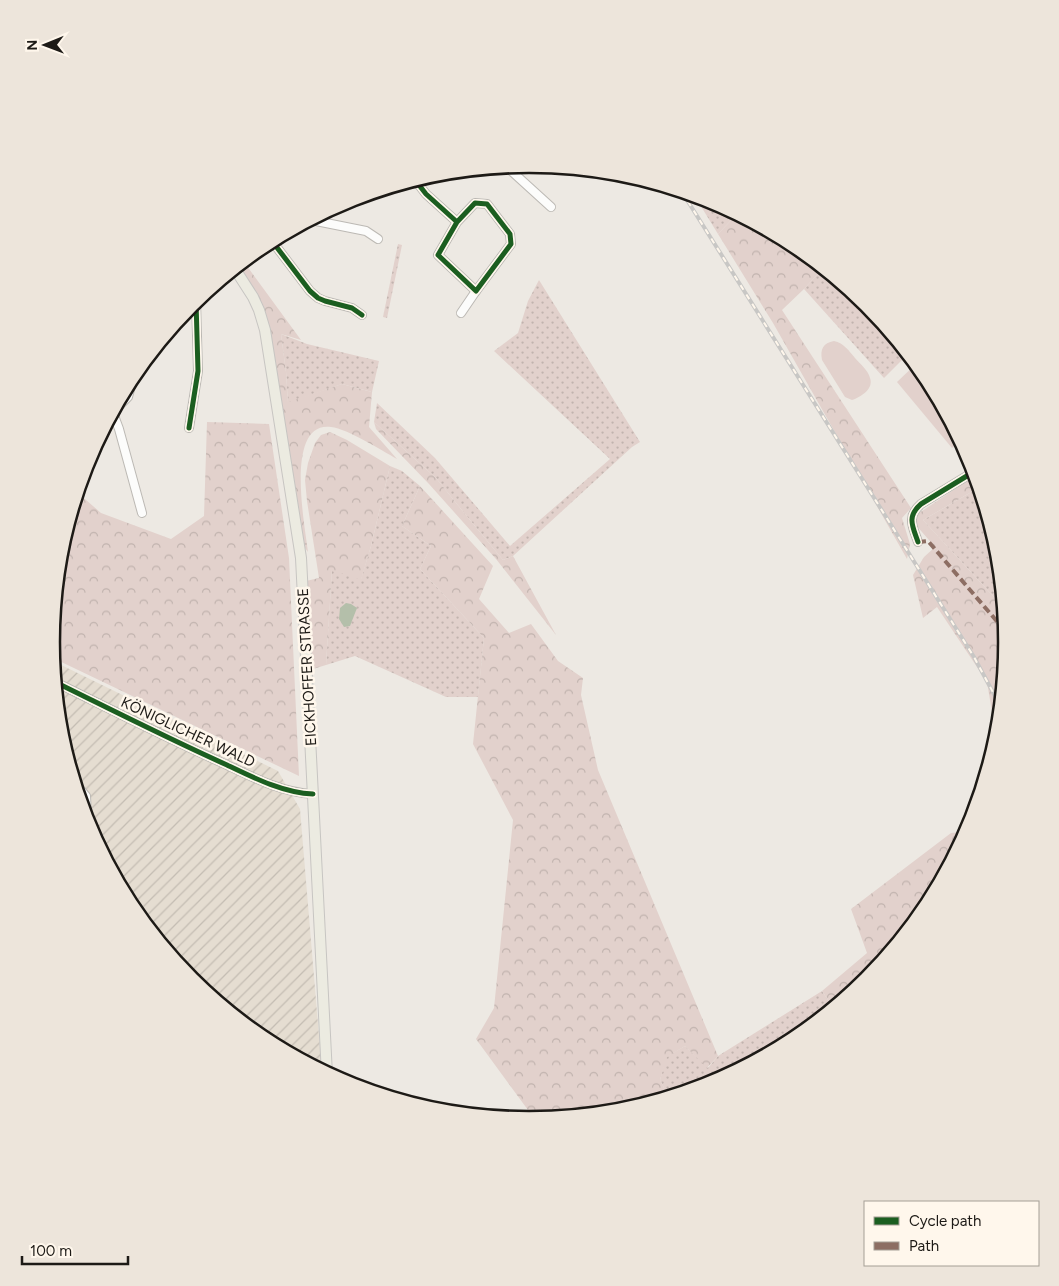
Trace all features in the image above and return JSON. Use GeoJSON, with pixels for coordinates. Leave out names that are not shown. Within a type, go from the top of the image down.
{"type":"FeatureCollection","features":[{"type":"Feature","properties":{"kind":"main road","name":"EICKHOFFER STRASSE"},"geometry":{"type":"LineString","coordinates":[[239,275],[253,297],[265,330],[298,535],[302,576],[327,1066]]}},
{"type":"Feature","properties":{"kind":"street"},"geometry":{"type":"LineString","coordinates":[[515,174],[551,207]]}},
{"type":"Feature","properties":{"kind":"street"},"geometry":{"type":"LineString","coordinates":[[422,186],[426,194],[457,222]]}},
{"type":"Feature","properties":{"kind":"street"},"geometry":{"type":"LineString","coordinates":[[461,313],[511,244],[510,234],[487,204],[475,203],[457,222],[438,255],[476,290]]}},
{"type":"Feature","properties":{"kind":"street"},"geometry":{"type":"LineString","coordinates":[[322,222],[366,231],[378,238]]}},
{"type":"Feature","properties":{"kind":"street"},"geometry":{"type":"LineString","coordinates":[[277,248],[310,291],[318,298],[352,308],[362,315]]}},
{"type":"Feature","properties":{"kind":"street"},"geometry":{"type":"LineString","coordinates":[[190,428],[198,371],[196,313]]}},
{"type":"Feature","properties":{"kind":"street"},"geometry":{"type":"LineString","coordinates":[[116,420],[142,513]]}},
{"type":"Feature","properties":{"kind":"street"},"geometry":{"type":"LineString","coordinates":[[918,542],[912,524],[912,515],[915,509],[920,504],[968,475]]}},
{"type":"Feature","properties":{"kind":"street","name":"KÖNIGLICHER WALD"},"geometry":{"type":"LineString","coordinates":[[62,686],[246,774],[279,787],[303,794],[313,794]]}},
{"type":"Feature","properties":{"kind":"shaded area"},"geometry":{"type":"Polygon","coordinates":[[[346,603],[357,608],[350,626],[344,627],[339,619],[340,608],[346,603]]]}},
{"type":"Feature","properties":{"kind":"shaded area"},"geometry":{"type":"Polygon","coordinates":[[[61,665],[278,771],[300,809],[321,1064],[295,1050],[269,1033],[220,996],[177,953],[139,904],[108,851],[85,794],[69,735],[61,665]]]}},
{"type":"Feature","properties":{"kind":"green space"},"geometry":{"type":"Polygon","coordinates":[[[701,206],[732,220],[718,234],[701,206]]]}},
{"type":"Feature","properties":{"kind":"green space"},"geometry":{"type":"Polygon","coordinates":[[[732,220],[764,236],[818,273],[782,310],[911,508],[902,518],[910,544],[907,559],[773,323],[718,234],[732,220]]]}},
{"type":"Feature","properties":{"kind":"green space"},"geometry":{"type":"Polygon","coordinates":[[[398,244],[402,245],[387,318],[383,317],[398,244]]]}},
{"type":"Feature","properties":{"kind":"green space"},"geometry":{"type":"Polygon","coordinates":[[[248,268],[301,340],[281,334],[288,402],[342,384],[372,392],[369,427],[397,459],[364,440],[338,429],[331,427],[316,430],[307,440],[302,457],[302,499],[308,552],[302,544],[269,326],[256,294],[243,272],[248,268]]]}},
{"type":"Feature","properties":{"kind":"green space"},"geometry":{"type":"Polygon","coordinates":[[[818,273],[861,311],[903,359],[884,378],[804,289],[818,273]]]}},
{"type":"Feature","properties":{"kind":"green space"},"geometry":{"type":"Polygon","coordinates":[[[539,280],[640,442],[632,447],[513,556],[503,560],[436,478],[374,422],[377,403],[435,458],[510,546],[610,459],[494,351],[518,333],[528,301],[539,280]]]}},
{"type":"Feature","properties":{"kind":"green space"},"geometry":{"type":"Polygon","coordinates":[[[281,334],[307,344],[379,361],[372,392],[342,384],[288,403],[281,334]]]}},
{"type":"Feature","properties":{"kind":"green space"},"geometry":{"type":"Polygon","coordinates":[[[834,341],[846,348],[866,370],[870,378],[871,382],[868,389],[863,395],[852,400],[845,397],[822,360],[821,353],[823,347],[827,343],[834,341]]]}},
{"type":"Feature","properties":{"kind":"green space"},"geometry":{"type":"Polygon","coordinates":[[[911,369],[951,435],[955,445],[952,448],[897,382],[911,369]]]}},
{"type":"Feature","properties":{"kind":"green space"},"geometry":{"type":"Polygon","coordinates":[[[207,422],[269,424],[289,558],[299,776],[61,662],[61,612],[64,582],[69,551],[83,498],[101,513],[171,539],[204,516],[207,422]]]}},
{"type":"Feature","properties":{"kind":"green space"},"geometry":{"type":"Polygon","coordinates":[[[374,422],[436,478],[503,560],[513,556],[556,635],[496,559],[429,484],[376,429],[374,422]]]}},
{"type":"Feature","properties":{"kind":"green space"},"geometry":{"type":"Polygon","coordinates":[[[330,432],[390,466],[361,580],[332,570],[326,665],[313,669],[306,581],[319,578],[305,480],[308,463],[315,443],[321,435],[330,432]]]}},
{"type":"Feature","properties":{"kind":"green space"},"geometry":{"type":"Polygon","coordinates":[[[390,466],[402,471],[420,486],[402,526],[431,546],[420,569],[484,638],[478,697],[446,697],[355,656],[326,665],[332,569],[361,579],[390,466]]]}},
{"type":"Feature","properties":{"kind":"green space"},"geometry":{"type":"Polygon","coordinates":[[[969,479],[974,491],[923,520],[997,600],[998,674],[993,717],[987,682],[937,607],[923,618],[913,575],[924,557],[935,547],[915,524],[916,515],[969,479]]]}},
{"type":"Feature","properties":{"kind":"green space"},"geometry":{"type":"Polygon","coordinates":[[[420,486],[493,566],[479,599],[509,633],[531,624],[558,661],[583,678],[581,695],[598,770],[718,1056],[707,1068],[685,1046],[667,1057],[660,1080],[666,1092],[651,1097],[591,1108],[529,1112],[476,1039],[494,1008],[513,820],[473,744],[484,638],[420,569],[431,546],[402,526],[420,486]]]}},
{"type":"Feature","properties":{"kind":"green space"},"geometry":{"type":"Polygon","coordinates":[[[974,491],[990,551],[997,600],[923,520],[974,491]]]}},
{"type":"Feature","properties":{"kind":"green space"},"geometry":{"type":"Polygon","coordinates":[[[959,832],[951,851],[920,904],[882,953],[830,1003],[822,991],[867,953],[851,909],[951,833],[959,832]]]}},
{"type":"Feature","properties":{"kind":"green space"},"geometry":{"type":"Polygon","coordinates":[[[822,991],[830,1003],[764,1050],[709,1077],[666,1092],[660,1080],[666,1057],[685,1046],[708,1068],[718,1056],[822,991]]]}},
{"type":"Feature","properties":{"kind":"railway"},"geometry":{"type":"LineString","coordinates":[[688,201],[974,657],[996,698]]}},
{"type":"Feature","properties":{"kind":"marked path"},"geometry":{"type":"LineString","coordinates":[[918,542],[928,541],[998,623]]}},
{"type":"Feature","properties":{"kind":"cycle path"},"geometry":{"type":"LineString","coordinates":[[420,187],[457,222]]}},
{"type":"Feature","properties":{"kind":"cycle path"},"geometry":{"type":"LineString","coordinates":[[475,203],[487,204],[510,234],[511,244],[476,291],[438,255],[457,222],[475,203]]}},
{"type":"Feature","properties":{"kind":"cycle path"},"geometry":{"type":"LineString","coordinates":[[277,248],[310,291],[318,298],[352,308],[362,315]]}},
{"type":"Feature","properties":{"kind":"cycle path"},"geometry":{"type":"LineString","coordinates":[[189,428],[198,371],[196,313]]}},
{"type":"Feature","properties":{"kind":"cycle path"},"geometry":{"type":"LineString","coordinates":[[918,542],[912,522],[916,509],[968,475]]}},
{"type":"Feature","properties":{"kind":"cycle path"},"geometry":{"type":"LineString","coordinates":[[62,686],[258,780],[291,791],[313,794]]}}]}
